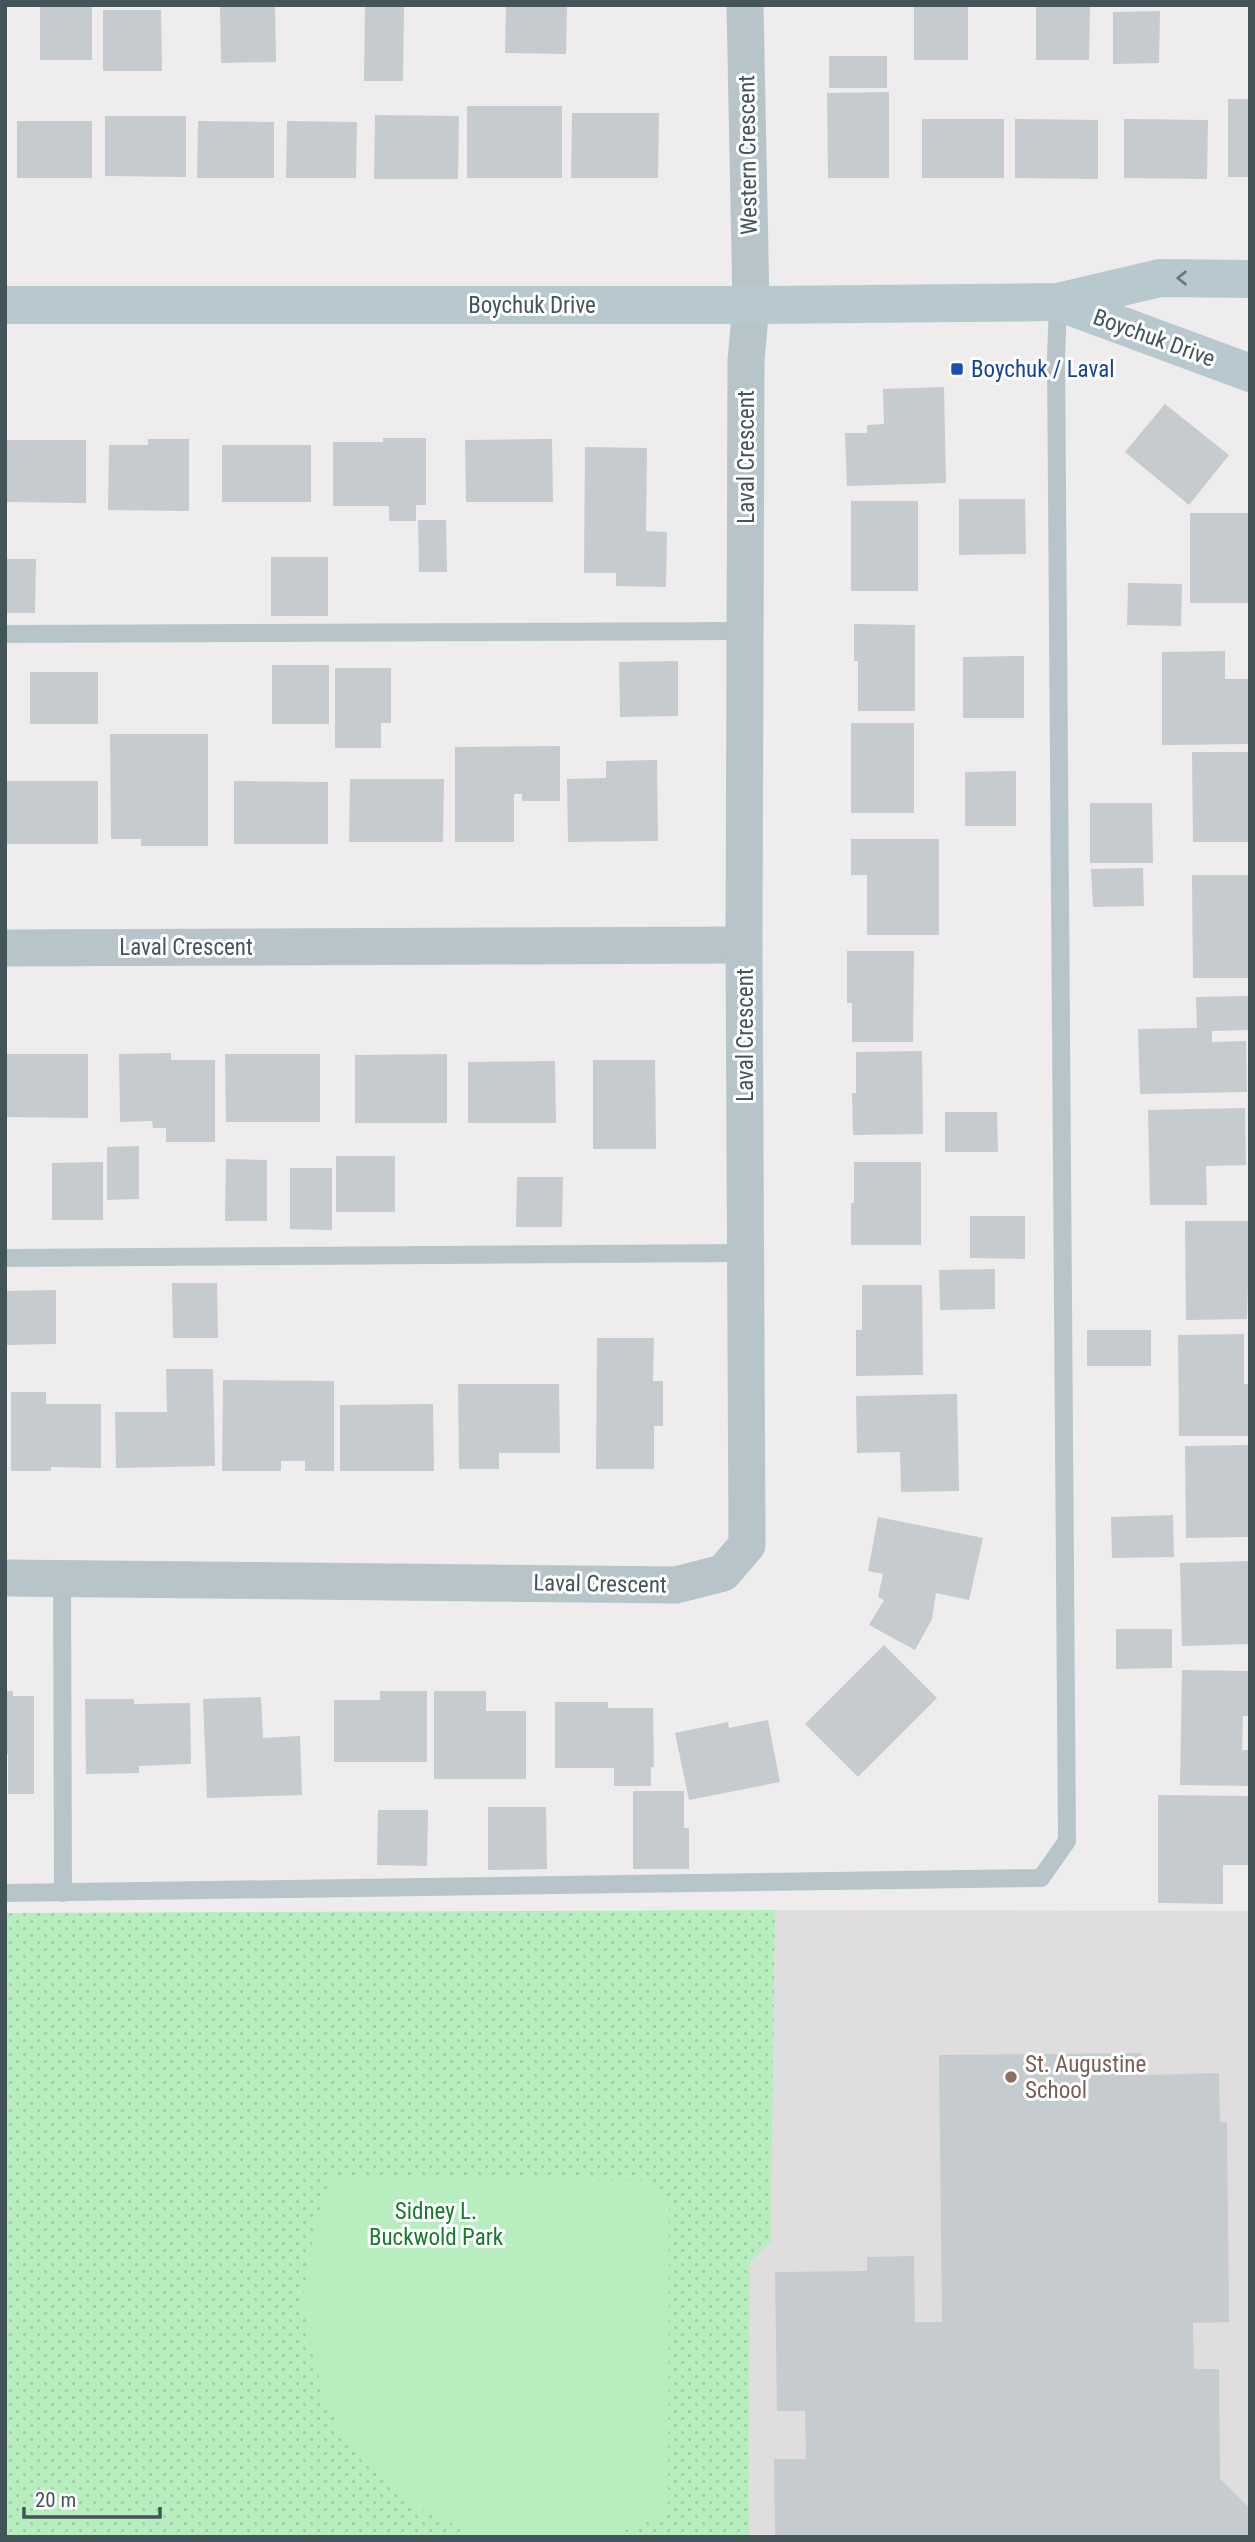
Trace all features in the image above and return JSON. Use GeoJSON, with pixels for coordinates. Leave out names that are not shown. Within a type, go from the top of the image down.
{"type":"FeatureCollection","features":[{"type":"Feature","properties":{"kind":"street","name":"Western Crescent"},"geometry":{"type":"LineString","coordinates":[[746,5],[751,305]]}},
{"type":"Feature","properties":{"kind":"street","name":"Boychuk Drive"},"geometry":{"type":"LineString","coordinates":[[5,305],[751,305],[1058,302],[1160,278],[1250,279]]}},
{"type":"Feature","properties":{"kind":"street","name":"Boychuk Drive"},"geometry":{"type":"LineString","coordinates":[[1058,302],[1250,373]]}},
{"type":"Feature","properties":{"kind":"street","name":"Laval Crescent"},"geometry":{"type":"LineString","coordinates":[[5,1578],[676,1585],[723,1573],[747,1545],[744,945],[746,360],[751,305]]}},
{"type":"Feature","properties":{"kind":"street","name":"Laval Crescent"},"geometry":{"type":"LineString","coordinates":[[5,948],[744,945]]}},
{"type":"Feature","properties":{"kind":"lane"},"geometry":{"type":"LineString","coordinates":[[5,1893],[1041,1878],[1067,1841],[1056,372],[1058,302]]}},
{"type":"Feature","properties":{"kind":"lane"},"geometry":{"type":"LineString","coordinates":[[5,634],[746,631]]}},
{"type":"Feature","properties":{"kind":"lane"},"geometry":{"type":"LineString","coordinates":[[5,1258],[746,1253]]}},
{"type":"Feature","properties":{"kind":"lane"},"geometry":{"type":"LineString","coordinates":[[62,1578],[64,1894]]}},
{"type":"Feature","properties":{"kind":"shaded area","name":"St. Augustine School"},"geometry":{"type":"Polygon","coordinates":[[[775,1910],[1250,1911],[1250,2537],[749,2537],[750,2262],[771,2242],[775,1910]]]}},
{"type":"Feature","properties":{"kind":"green space","name":"Sidney L. Buckwold Park"},"geometry":{"type":"Polygon","coordinates":[[[775,1910],[771,2242],[750,2262],[749,2537],[5,2537],[5,1913],[775,1910]]]}},
{"type":"Feature","properties":{"kind":"green space"},"geometry":{"type":"Polygon","coordinates":[[[330,2178],[645,2180],[669,2201],[668,2514],[608,2537],[499,2537],[470,2532],[423,2510],[367,2460],[342,2433],[323,2395],[302,2303],[314,2231],[330,2178]]]}},
{"type":"Feature","properties":{"kind":"building"},"geometry":{"type":"Polygon","coordinates":[[[220,5],[275,5],[276,62],[221,63],[220,5]]]}},
{"type":"Feature","properties":{"kind":"building"},"geometry":{"type":"Polygon","coordinates":[[[365,5],[404,5],[403,81],[364,81],[365,5]]]}},
{"type":"Feature","properties":{"kind":"building"},"geometry":{"type":"Polygon","coordinates":[[[506,5],[567,5],[566,54],[505,53],[506,5]]]}},
{"type":"Feature","properties":{"kind":"building"},"geometry":{"type":"Polygon","coordinates":[[[914,5],[968,5],[968,60],[914,60],[914,5]]]}},
{"type":"Feature","properties":{"kind":"building"},"geometry":{"type":"Polygon","coordinates":[[[1036,5],[1090,5],[1089,60],[1036,60],[1036,5]]]}},
{"type":"Feature","properties":{"kind":"building"},"geometry":{"type":"Polygon","coordinates":[[[40,7],[92,7],[92,60],[40,60],[40,7]]]}},
{"type":"Feature","properties":{"kind":"building"},"geometry":{"type":"Polygon","coordinates":[[[103,10],[161,10],[162,71],[103,71],[103,10]]]}},
{"type":"Feature","properties":{"kind":"building"},"geometry":{"type":"Polygon","coordinates":[[[1160,11],[1159,63],[1113,64],[1113,12],[1160,11]]]}},
{"type":"Feature","properties":{"kind":"building"},"geometry":{"type":"Polygon","coordinates":[[[829,56],[887,56],[887,88],[829,88],[829,56]]]}},
{"type":"Feature","properties":{"kind":"building"},"geometry":{"type":"Polygon","coordinates":[[[889,92],[889,178],[828,178],[827,93],[889,92]]]}},
{"type":"Feature","properties":{"kind":"building"},"geometry":{"type":"Polygon","coordinates":[[[1228,99],[1250,99],[1250,177],[1228,177],[1228,99]]]}},
{"type":"Feature","properties":{"kind":"building"},"geometry":{"type":"Polygon","coordinates":[[[467,106],[562,106],[562,178],[467,178],[467,106]]]}},
{"type":"Feature","properties":{"kind":"building"},"geometry":{"type":"Polygon","coordinates":[[[572,113],[659,113],[658,178],[571,178],[572,113]]]}},
{"type":"Feature","properties":{"kind":"building"},"geometry":{"type":"Polygon","coordinates":[[[375,115],[459,116],[458,179],[374,179],[375,115]]]}},
{"type":"Feature","properties":{"kind":"building"},"geometry":{"type":"Polygon","coordinates":[[[105,116],[186,116],[186,177],[105,176],[105,116]]]}},
{"type":"Feature","properties":{"kind":"building"},"geometry":{"type":"Polygon","coordinates":[[[922,119],[1004,119],[1004,178],[922,178],[922,119]]]}},
{"type":"Feature","properties":{"kind":"building"},"geometry":{"type":"Polygon","coordinates":[[[1015,119],[1098,120],[1098,179],[1015,178],[1015,119]]]}},
{"type":"Feature","properties":{"kind":"building"},"geometry":{"type":"Polygon","coordinates":[[[1124,119],[1208,120],[1207,179],[1124,178],[1124,119]]]}},
{"type":"Feature","properties":{"kind":"building"},"geometry":{"type":"Polygon","coordinates":[[[17,121],[92,121],[92,178],[17,178],[17,121]]]}},
{"type":"Feature","properties":{"kind":"building"},"geometry":{"type":"Polygon","coordinates":[[[198,121],[274,122],[274,178],[197,178],[198,121]]]}},
{"type":"Feature","properties":{"kind":"building"},"geometry":{"type":"Polygon","coordinates":[[[287,121],[357,122],[356,178],[286,178],[287,121]]]}},
{"type":"Feature","properties":{"kind":"building"},"geometry":{"type":"Polygon","coordinates":[[[944,387],[946,483],[847,486],[845,433],[867,433],[867,425],[884,424],[883,389],[944,387]]]}},
{"type":"Feature","properties":{"kind":"building"},"geometry":{"type":"Polygon","coordinates":[[[1165,404],[1229,455],[1189,505],[1125,452],[1165,404]]]}},
{"type":"Feature","properties":{"kind":"building"},"geometry":{"type":"Polygon","coordinates":[[[383,438],[426,438],[426,505],[416,505],[416,521],[389,521],[389,506],[333,506],[333,442],[383,442],[383,438]]]}},
{"type":"Feature","properties":{"kind":"building"},"geometry":{"type":"Polygon","coordinates":[[[148,439],[189,439],[189,511],[108,510],[109,445],[148,445],[148,439]]]}},
{"type":"Feature","properties":{"kind":"building"},"geometry":{"type":"Polygon","coordinates":[[[552,439],[553,502],[466,502],[465,440],[552,439]]]}},
{"type":"Feature","properties":{"kind":"building"},"geometry":{"type":"Polygon","coordinates":[[[5,440],[86,440],[86,503],[5,502],[5,440]]]}},
{"type":"Feature","properties":{"kind":"building"},"geometry":{"type":"Polygon","coordinates":[[[222,445],[311,445],[311,502],[222,502],[222,445]]]}},
{"type":"Feature","properties":{"kind":"building"},"geometry":{"type":"Polygon","coordinates":[[[585,447],[647,448],[646,531],[667,532],[666,587],[616,586],[616,573],[584,573],[585,447]]]}},
{"type":"Feature","properties":{"kind":"building"},"geometry":{"type":"Polygon","coordinates":[[[959,499],[1025,499],[1026,554],[959,555],[959,499]]]}},
{"type":"Feature","properties":{"kind":"building"},"geometry":{"type":"Polygon","coordinates":[[[851,501],[918,501],[918,591],[851,591],[851,501]]]}},
{"type":"Feature","properties":{"kind":"building"},"geometry":{"type":"Polygon","coordinates":[[[1190,513],[1250,513],[1250,603],[1190,603],[1190,513]]]}},
{"type":"Feature","properties":{"kind":"building"},"geometry":{"type":"Polygon","coordinates":[[[418,520],[446,520],[447,572],[419,572],[418,520]]]}},
{"type":"Feature","properties":{"kind":"building"},"geometry":{"type":"Polygon","coordinates":[[[271,557],[328,557],[328,616],[271,616],[271,557]]]}},
{"type":"Feature","properties":{"kind":"building"},"geometry":{"type":"Polygon","coordinates":[[[5,559],[36,559],[35,613],[5,613],[5,559]]]}},
{"type":"Feature","properties":{"kind":"building"},"geometry":{"type":"Polygon","coordinates":[[[1128,583],[1182,584],[1181,626],[1127,625],[1128,583]]]}},
{"type":"Feature","properties":{"kind":"building"},"geometry":{"type":"Polygon","coordinates":[[[854,624],[915,625],[915,711],[858,711],[858,661],[854,661],[854,624]]]}},
{"type":"Feature","properties":{"kind":"building"},"geometry":{"type":"Polygon","coordinates":[[[1225,651],[1225,679],[1250,679],[1250,744],[1162,745],[1162,652],[1225,651]]]}},
{"type":"Feature","properties":{"kind":"building"},"geometry":{"type":"Polygon","coordinates":[[[1024,656],[1024,718],[963,718],[963,657],[1024,656]]]}},
{"type":"Feature","properties":{"kind":"building"},"geometry":{"type":"Polygon","coordinates":[[[678,661],[678,716],[620,717],[619,662],[678,661]]]}},
{"type":"Feature","properties":{"kind":"building"},"geometry":{"type":"Polygon","coordinates":[[[272,665],[329,665],[329,724],[272,724],[272,665]]]}},
{"type":"Feature","properties":{"kind":"building"},"geometry":{"type":"Polygon","coordinates":[[[335,668],[391,668],[391,723],[381,723],[381,748],[335,748],[335,668]]]}},
{"type":"Feature","properties":{"kind":"building"},"geometry":{"type":"Polygon","coordinates":[[[30,672],[98,672],[98,724],[30,724],[30,672]]]}},
{"type":"Feature","properties":{"kind":"building"},"geometry":{"type":"Polygon","coordinates":[[[851,723],[914,723],[914,813],[851,813],[851,723]]]}},
{"type":"Feature","properties":{"kind":"building"},"geometry":{"type":"Polygon","coordinates":[[[110,734],[208,734],[208,846],[141,846],[141,839],[111,839],[110,734]]]}},
{"type":"Feature","properties":{"kind":"building"},"geometry":{"type":"Polygon","coordinates":[[[560,746],[560,801],[522,801],[522,794],[514,794],[514,842],[455,842],[455,747],[560,746]]]}},
{"type":"Feature","properties":{"kind":"building"},"geometry":{"type":"Polygon","coordinates":[[[1192,752],[1250,752],[1250,842],[1193,842],[1192,752]]]}},
{"type":"Feature","properties":{"kind":"building"},"geometry":{"type":"Polygon","coordinates":[[[657,760],[658,841],[568,842],[567,779],[606,778],[606,761],[657,760]]]}},
{"type":"Feature","properties":{"kind":"building"},"geometry":{"type":"Polygon","coordinates":[[[1016,771],[1016,826],[965,826],[965,772],[1016,771]]]}},
{"type":"Feature","properties":{"kind":"building"},"geometry":{"type":"Polygon","coordinates":[[[350,779],[444,779],[443,842],[349,842],[350,779]]]}},
{"type":"Feature","properties":{"kind":"building"},"geometry":{"type":"Polygon","coordinates":[[[5,781],[98,781],[98,844],[5,844],[5,781]]]}},
{"type":"Feature","properties":{"kind":"building"},"geometry":{"type":"Polygon","coordinates":[[[234,781],[328,782],[328,844],[234,844],[234,781]]]}},
{"type":"Feature","properties":{"kind":"building"},"geometry":{"type":"Polygon","coordinates":[[[1090,803],[1152,803],[1153,863],[1090,863],[1090,803]]]}},
{"type":"Feature","properties":{"kind":"building"},"geometry":{"type":"Polygon","coordinates":[[[851,839],[939,839],[939,935],[867,935],[867,875],[851,875],[851,839]]]}},
{"type":"Feature","properties":{"kind":"building"},"geometry":{"type":"Polygon","coordinates":[[[1143,868],[1144,906],[1093,907],[1091,869],[1143,868]]]}},
{"type":"Feature","properties":{"kind":"building"},"geometry":{"type":"Polygon","coordinates":[[[1192,875],[1250,875],[1250,978],[1193,978],[1192,875]]]}},
{"type":"Feature","properties":{"kind":"building"},"geometry":{"type":"Polygon","coordinates":[[[847,951],[914,951],[913,1042],[852,1042],[852,1003],[847,1003],[847,951]]]}},
{"type":"Feature","properties":{"kind":"building"},"geometry":{"type":"Polygon","coordinates":[[[1250,996],[1250,1030],[1212,1031],[1212,1042],[1246,1041],[1247,1092],[1140,1094],[1138,1029],[1197,1028],[1196,997],[1250,996]]]}},
{"type":"Feature","properties":{"kind":"building"},"geometry":{"type":"Polygon","coordinates":[[[922,1051],[923,1134],[853,1135],[852,1093],[856,1093],[856,1052],[922,1051]]]}},
{"type":"Feature","properties":{"kind":"building"},"geometry":{"type":"Polygon","coordinates":[[[171,1053],[171,1060],[215,1060],[215,1142],[166,1142],[166,1128],[153,1128],[152,1121],[120,1122],[119,1054],[171,1053]]]}},
{"type":"Feature","properties":{"kind":"building"},"geometry":{"type":"Polygon","coordinates":[[[5,1054],[88,1054],[88,1118],[5,1117],[5,1054]]]}},
{"type":"Feature","properties":{"kind":"building"},"geometry":{"type":"Polygon","coordinates":[[[225,1054],[320,1054],[320,1122],[226,1122],[225,1054]]]}},
{"type":"Feature","properties":{"kind":"building"},"geometry":{"type":"Polygon","coordinates":[[[447,1054],[447,1123],[355,1123],[355,1055],[447,1054]]]}},
{"type":"Feature","properties":{"kind":"building"},"geometry":{"type":"Polygon","coordinates":[[[593,1060],[655,1060],[656,1149],[593,1149],[593,1060]]]}},
{"type":"Feature","properties":{"kind":"building"},"geometry":{"type":"Polygon","coordinates":[[[555,1061],[556,1123],[468,1123],[468,1062],[555,1061]]]}},
{"type":"Feature","properties":{"kind":"building"},"geometry":{"type":"Polygon","coordinates":[[[1245,1108],[1246,1165],[1206,1166],[1207,1205],[1150,1205],[1148,1110],[1245,1108]]]}},
{"type":"Feature","properties":{"kind":"building"},"geometry":{"type":"Polygon","coordinates":[[[945,1112],[997,1112],[998,1152],[945,1152],[945,1112]]]}},
{"type":"Feature","properties":{"kind":"building"},"geometry":{"type":"Polygon","coordinates":[[[139,1146],[139,1199],[107,1200],[107,1147],[139,1146]]]}},
{"type":"Feature","properties":{"kind":"building"},"geometry":{"type":"Polygon","coordinates":[[[336,1156],[395,1156],[395,1212],[336,1212],[336,1156]]]}},
{"type":"Feature","properties":{"kind":"building"},"geometry":{"type":"Polygon","coordinates":[[[226,1159],[267,1160],[267,1221],[225,1221],[226,1159]]]}},
{"type":"Feature","properties":{"kind":"building"},"geometry":{"type":"Polygon","coordinates":[[[103,1162],[103,1220],[52,1220],[52,1163],[103,1162]]]}},
{"type":"Feature","properties":{"kind":"building"},"geometry":{"type":"Polygon","coordinates":[[[854,1162],[921,1162],[921,1245],[851,1245],[854,1162]]]}},
{"type":"Feature","properties":{"kind":"building"},"geometry":{"type":"Polygon","coordinates":[[[290,1168],[332,1168],[332,1230],[290,1229],[290,1168]]]}},
{"type":"Feature","properties":{"kind":"building"},"geometry":{"type":"Polygon","coordinates":[[[517,1177],[563,1177],[562,1227],[516,1227],[517,1177]]]}},
{"type":"Feature","properties":{"kind":"building"},"geometry":{"type":"Polygon","coordinates":[[[970,1216],[1025,1216],[1025,1259],[970,1258],[970,1216]]]}},
{"type":"Feature","properties":{"kind":"building"},"geometry":{"type":"Polygon","coordinates":[[[1185,1221],[1250,1221],[1247,1319],[1186,1320],[1185,1221]]]}},
{"type":"Feature","properties":{"kind":"building"},"geometry":{"type":"Polygon","coordinates":[[[995,1269],[995,1309],[940,1310],[939,1270],[995,1269]]]}},
{"type":"Feature","properties":{"kind":"building"},"geometry":{"type":"Polygon","coordinates":[[[172,1283],[217,1283],[218,1338],[173,1338],[172,1283]]]}},
{"type":"Feature","properties":{"kind":"building"},"geometry":{"type":"Polygon","coordinates":[[[862,1285],[922,1285],[923,1375],[856,1376],[856,1330],[862,1330],[862,1285]]]}},
{"type":"Feature","properties":{"kind":"building"},"geometry":{"type":"Polygon","coordinates":[[[56,1290],[56,1344],[5,1345],[5,1291],[56,1290]]]}},
{"type":"Feature","properties":{"kind":"building"},"geometry":{"type":"Polygon","coordinates":[[[1087,1330],[1151,1330],[1151,1366],[1087,1366],[1087,1330]]]}},
{"type":"Feature","properties":{"kind":"building"},"geometry":{"type":"Polygon","coordinates":[[[1244,1334],[1244,1384],[1249,1384],[1250,1436],[1179,1436],[1178,1335],[1244,1334]]]}},
{"type":"Feature","properties":{"kind":"building"},"geometry":{"type":"Polygon","coordinates":[[[597,1338],[654,1338],[653,1381],[663,1381],[663,1426],[654,1426],[654,1469],[596,1469],[597,1338]]]}},
{"type":"Feature","properties":{"kind":"building"},"geometry":{"type":"Polygon","coordinates":[[[166,1369],[213,1369],[215,1466],[116,1468],[115,1412],[167,1412],[166,1369]]]}},
{"type":"Feature","properties":{"kind":"building"},"geometry":{"type":"Polygon","coordinates":[[[223,1380],[334,1381],[334,1471],[305,1471],[305,1461],[281,1461],[281,1471],[222,1471],[223,1380]]]}},
{"type":"Feature","properties":{"kind":"building"},"geometry":{"type":"Polygon","coordinates":[[[458,1384],[559,1384],[560,1453],[499,1453],[499,1469],[459,1469],[458,1384]]]}},
{"type":"Feature","properties":{"kind":"building"},"geometry":{"type":"Polygon","coordinates":[[[11,1392],[46,1392],[46,1404],[101,1404],[101,1468],[51,1467],[51,1471],[11,1471],[11,1392]]]}},
{"type":"Feature","properties":{"kind":"building"},"geometry":{"type":"Polygon","coordinates":[[[957,1394],[959,1491],[901,1492],[900,1452],[857,1453],[856,1396],[957,1394]]]}},
{"type":"Feature","properties":{"kind":"building"},"geometry":{"type":"Polygon","coordinates":[[[433,1404],[434,1471],[340,1471],[340,1405],[433,1404]]]}},
{"type":"Feature","properties":{"kind":"building"},"geometry":{"type":"Polygon","coordinates":[[[1248,1445],[1249,1537],[1186,1538],[1185,1446],[1248,1445]]]}},
{"type":"Feature","properties":{"kind":"building"},"geometry":{"type":"Polygon","coordinates":[[[1173,1515],[1174,1557],[1112,1558],[1111,1517],[1173,1515]]]}},
{"type":"Feature","properties":{"kind":"building"},"geometry":{"type":"Polygon","coordinates":[[[878,1517],[983,1538],[969,1600],[936,1593],[932,1619],[915,1650],[869,1625],[884,1600],[878,1597],[883,1574],[868,1571],[878,1517]]]}},
{"type":"Feature","properties":{"kind":"building"},"geometry":{"type":"Polygon","coordinates":[[[1249,1561],[1250,1644],[1182,1646],[1180,1563],[1249,1561]]]}},
{"type":"Feature","properties":{"kind":"building"},"geometry":{"type":"Polygon","coordinates":[[[1116,1629],[1172,1629],[1172,1668],[1116,1669],[1116,1629]]]}},
{"type":"Feature","properties":{"kind":"building"},"geometry":{"type":"Polygon","coordinates":[[[884,1645],[937,1698],[858,1777],[805,1724],[884,1645]]]}},
{"type":"Feature","properties":{"kind":"building"},"geometry":{"type":"Polygon","coordinates":[[[1182,1670],[1250,1671],[1250,1716],[1243,1716],[1242,1750],[1250,1750],[1250,1786],[1180,1785],[1182,1670]]]}},
{"type":"Feature","properties":{"kind":"building"},"geometry":{"type":"Polygon","coordinates":[[[5,1691],[13,1691],[13,1696],[34,1696],[34,1794],[8,1794],[5,1691]]]}},
{"type":"Feature","properties":{"kind":"building"},"geometry":{"type":"Polygon","coordinates":[[[380,1691],[427,1691],[427,1762],[334,1762],[334,1700],[380,1700],[380,1691]]]}},
{"type":"Feature","properties":{"kind":"building"},"geometry":{"type":"Polygon","coordinates":[[[434,1691],[486,1691],[486,1711],[526,1711],[526,1779],[434,1779],[434,1691]]]}},
{"type":"Feature","properties":{"kind":"building"},"geometry":{"type":"Polygon","coordinates":[[[261,1697],[263,1738],[300,1736],[302,1795],[207,1798],[203,1699],[261,1697]]]}},
{"type":"Feature","properties":{"kind":"building"},"geometry":{"type":"Polygon","coordinates":[[[85,1699],[134,1699],[134,1704],[190,1703],[191,1764],[139,1766],[139,1773],[86,1774],[85,1699]]]}},
{"type":"Feature","properties":{"kind":"building"},"geometry":{"type":"Polygon","coordinates":[[[555,1702],[608,1702],[608,1708],[653,1708],[654,1767],[651,1767],[651,1786],[614,1786],[614,1768],[555,1768],[555,1702]]]}},
{"type":"Feature","properties":{"kind":"building"},"geometry":{"type":"Polygon","coordinates":[[[768,1720],[780,1782],[689,1800],[675,1733],[728,1722],[729,1728],[768,1720]]]}},
{"type":"Feature","properties":{"kind":"building"},"geometry":{"type":"Polygon","coordinates":[[[633,1791],[684,1791],[684,1828],[689,1828],[689,1869],[633,1869],[633,1791]]]}},
{"type":"Feature","properties":{"kind":"building"},"geometry":{"type":"Polygon","coordinates":[[[1158,1795],[1250,1796],[1250,1865],[1223,1865],[1223,1904],[1158,1903],[1158,1795]]]}},
{"type":"Feature","properties":{"kind":"building"},"geometry":{"type":"Polygon","coordinates":[[[488,1807],[546,1807],[547,1869],[488,1870],[488,1807]]]}},
{"type":"Feature","properties":{"kind":"building"},"geometry":{"type":"Polygon","coordinates":[[[378,1810],[428,1810],[427,1866],[377,1865],[378,1810]]]}},
{"type":"Feature","properties":{"kind":"building"},"geometry":{"type":"Polygon","coordinates":[[[1142,2053],[1143,2075],[1219,2073],[1220,2122],[1227,2122],[1229,2322],[1193,2323],[1194,2369],[1219,2369],[1220,2479],[1250,2509],[1250,2537],[775,2537],[774,2459],[806,2459],[805,2411],[777,2411],[775,2272],[867,2271],[867,2257],[914,2256],[915,2322],[942,2322],[939,2055],[1142,2053]]]}},
{"type":"Feature","properties":{"kind":"place","name":"Boychuk / Laval"},"geometry":{"type":"Point","coordinates":[957,369]}},
{"type":"Feature","properties":{"kind":"place","name":"St. Augustine School"},"geometry":{"type":"Point","coordinates":[1011,2077]}}]}
